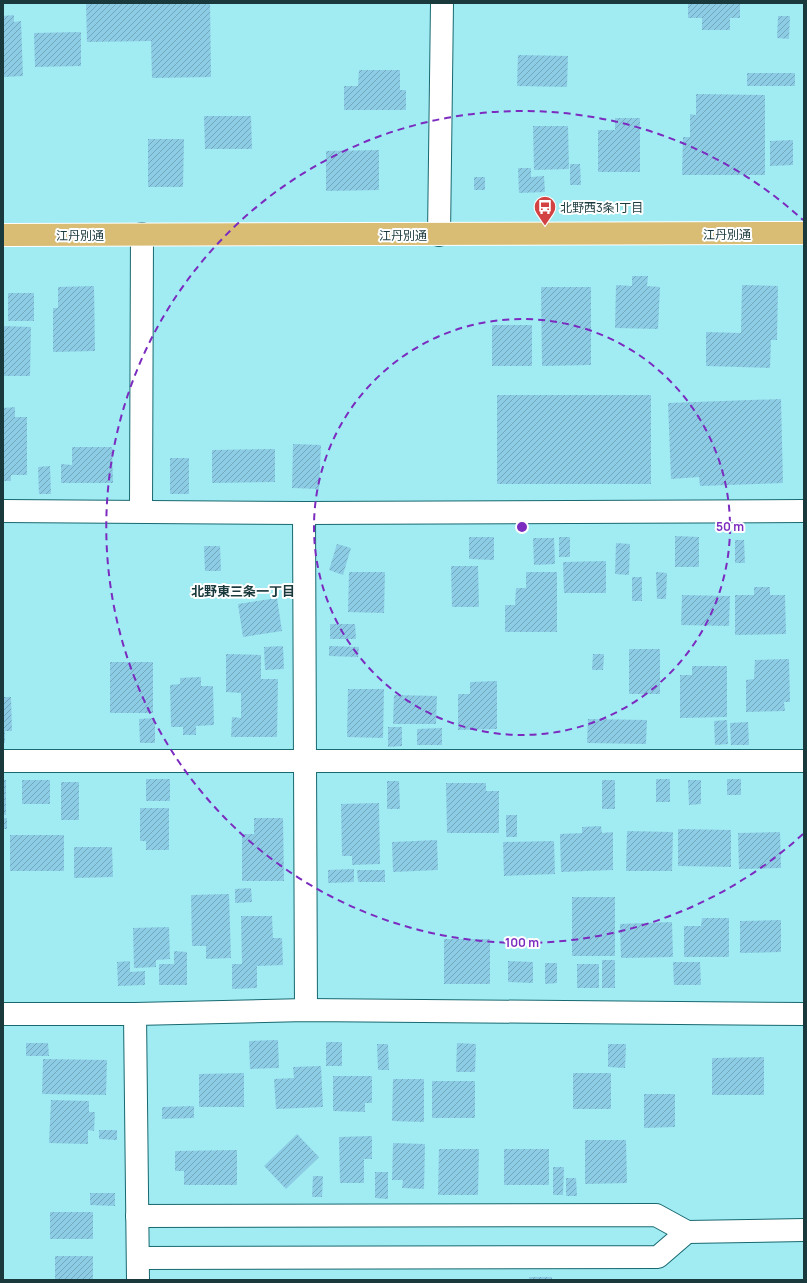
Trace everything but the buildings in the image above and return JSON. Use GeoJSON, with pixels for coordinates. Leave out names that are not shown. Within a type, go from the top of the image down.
{"type":"FeatureCollection","features":[{"type":"Feature","properties":{"kind":"main road","name":"江丹別通"},"geometry":{"type":"LineString","coordinates":[[3,235],[804,233]]}},
{"type":"Feature","properties":{"kind":"street"},"geometry":{"type":"LineString","coordinates":[[439,235],[442,3]]}},
{"type":"Feature","properties":{"kind":"street"},"geometry":{"type":"LineString","coordinates":[[141,512],[142,234]]}},
{"type":"Feature","properties":{"kind":"street"},"geometry":{"type":"LineString","coordinates":[[3,511],[304,513],[804,511]]}},
{"type":"Feature","properties":{"kind":"street"},"geometry":{"type":"LineString","coordinates":[[304,513],[306,1010]]}},
{"type":"Feature","properties":{"kind":"street"},"geometry":{"type":"LineString","coordinates":[[3,761],[804,761]]}},
{"type":"Feature","properties":{"kind":"street"},"geometry":{"type":"LineString","coordinates":[[3,1014],[135,1014],[306,1010],[804,1014]]}},
{"type":"Feature","properties":{"kind":"street"},"geometry":{"type":"LineString","coordinates":[[135,1014],[138,1280]]}},
{"type":"Feature","properties":{"kind":"street"},"geometry":{"type":"LineString","coordinates":[[138,1216],[656,1215],[687,1232],[804,1230]]}},
{"type":"Feature","properties":{"kind":"street"},"geometry":{"type":"LineString","coordinates":[[138,1258],[658,1257],[687,1232]]}},
{"type":"Feature","properties":{"kind":"place","name":"北野西3条1丁目"},"geometry":{"type":"Point","coordinates":[545,226]}},
{"type":"Feature","properties":{"kind":"district","name":"北野東三条一丁目"},"geometry":{"type":"Point","coordinates":[243,591]}}]}
